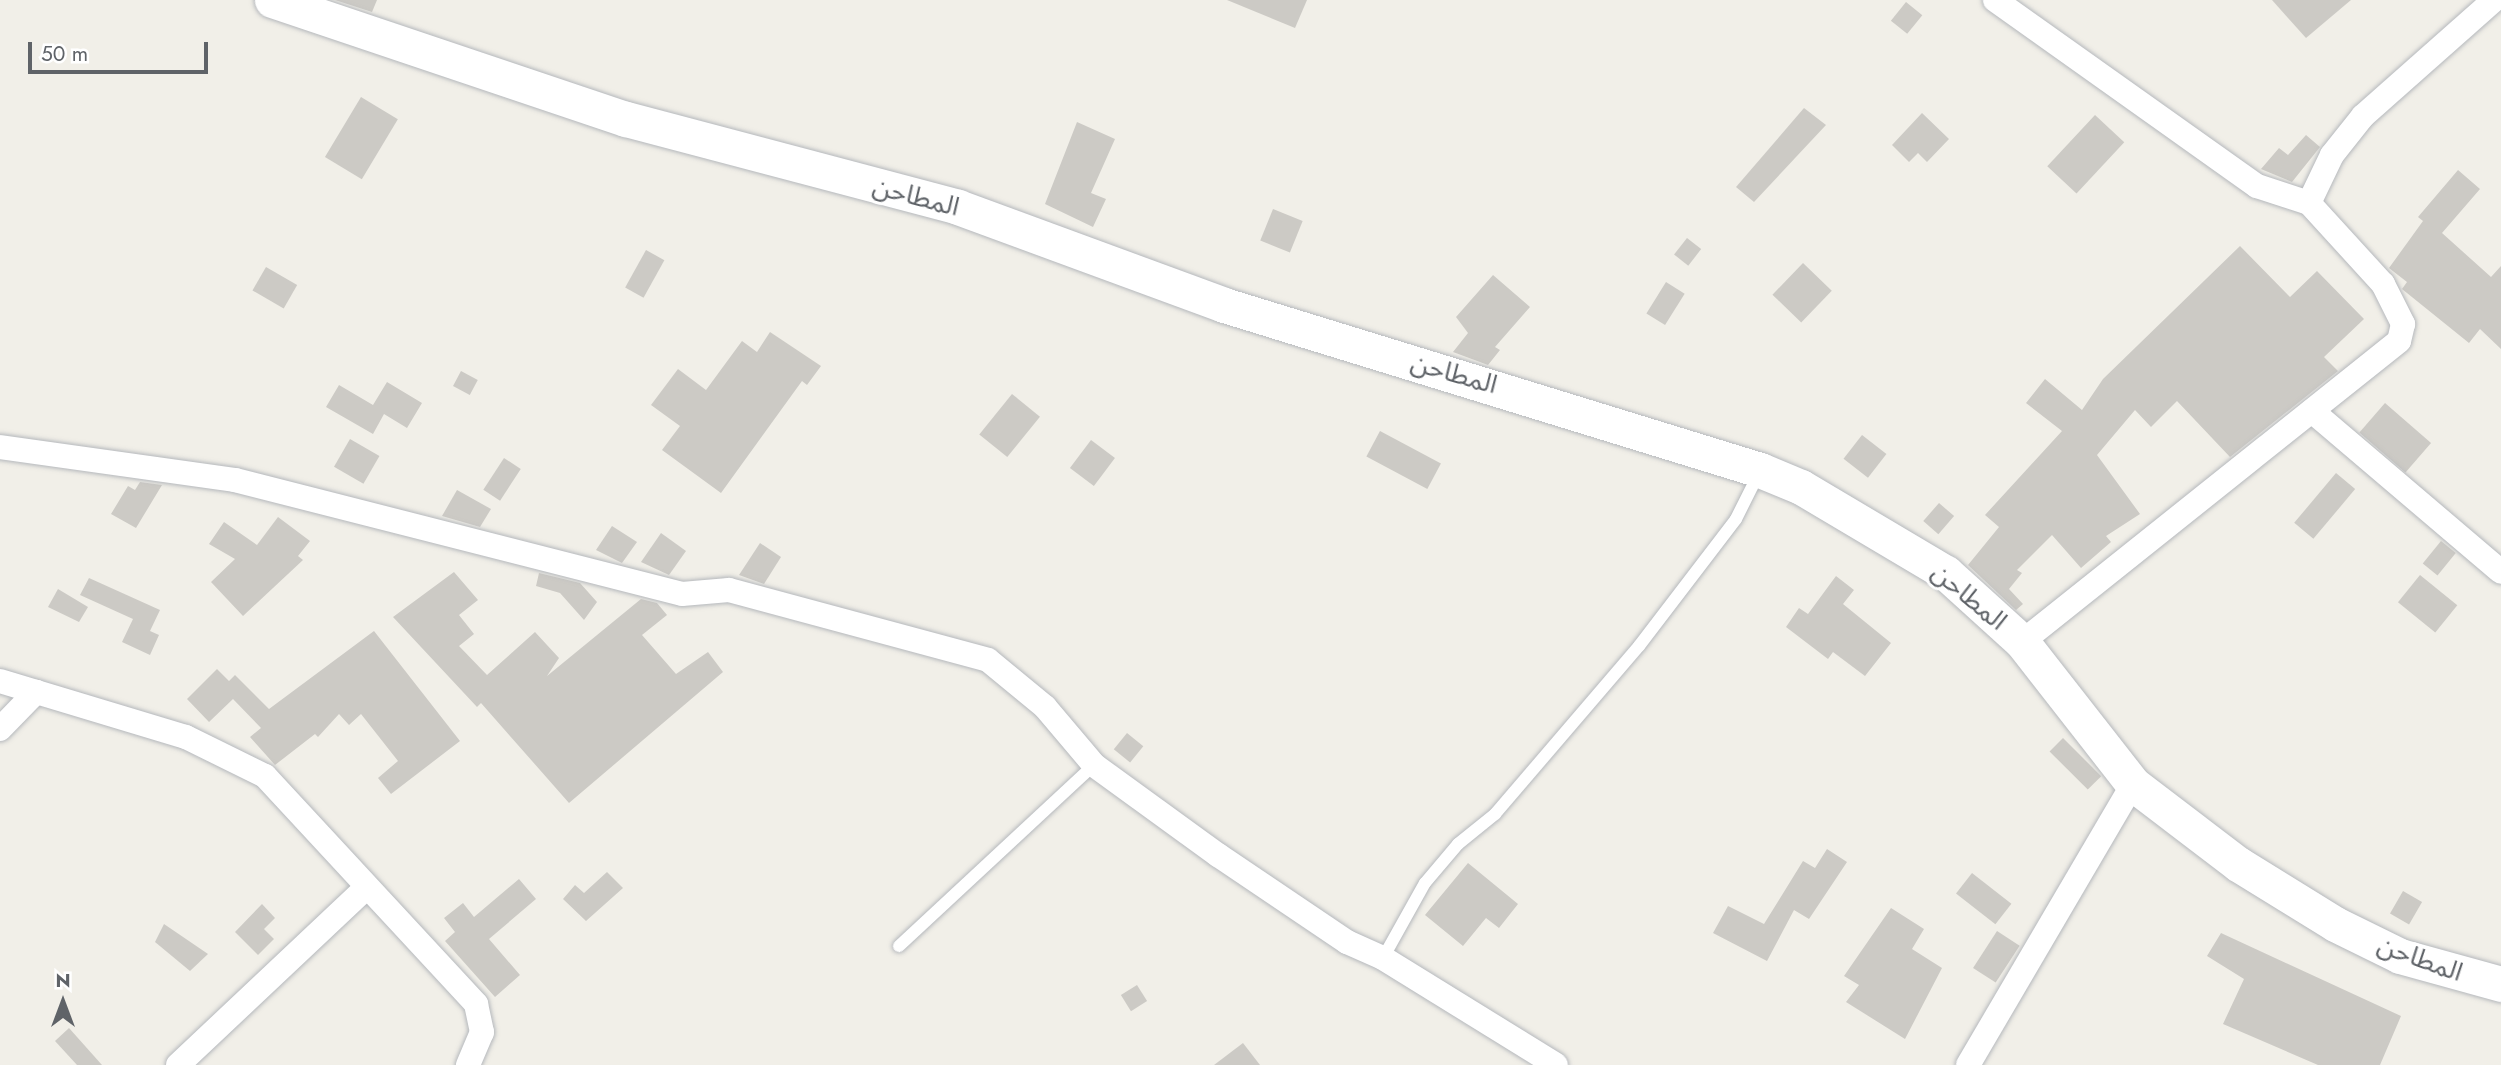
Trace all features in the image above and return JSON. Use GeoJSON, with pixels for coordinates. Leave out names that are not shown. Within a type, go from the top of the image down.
{"type":"FeatureCollection","features":[{"type":"Feature","properties":{"kind":"main road","name":"المطاحن"},"geometry":{"type":"LineString","coordinates":[[272,0],[626,119],[958,207],[1224,304],[1760,470],[1856,516],[1946,573],[2022,642],[2133,784],[2271,887],[2335,924],[2400,956],[2501,984]]}},
{"type":"Feature","properties":{"kind":"street"},"geometry":{"type":"LineString","coordinates":[[1995,0],[2257,187],[2309,203],[2383,284],[2403,324],[2399,341],[2022,642]]}},
{"type":"Feature","properties":{"kind":"street"},"geometry":{"type":"LineString","coordinates":[[2309,203],[2332,155],[2363,116],[2494,0]]}},
{"type":"Feature","properties":{"kind":"street"},"geometry":{"type":"LineString","coordinates":[[2312,411],[2501,572]]}},
{"type":"Feature","properties":{"kind":"street"},"geometry":{"type":"LineString","coordinates":[[0,447],[235,480],[682,594],[729,590],[988,660],[1045,707],[1094,765],[1347,942],[1383,958],[1556,1065]]}},
{"type":"Feature","properties":{"kind":"street"},"geometry":{"type":"LineString","coordinates":[[0,681],[186,737],[265,776],[365,889],[477,1004],[482,1032],[468,1065]]}},
{"type":"Feature","properties":{"kind":"street"},"geometry":{"type":"LineString","coordinates":[[0,729],[37,692]]}},
{"type":"Feature","properties":{"kind":"street"},"geometry":{"type":"LineString","coordinates":[[1968,1065],[2133,784]]}},
{"type":"Feature","properties":{"kind":"street"},"geometry":{"type":"LineString","coordinates":[[178,1065],[365,889]]}},
{"type":"Feature","properties":{"kind":"lane"},"geometry":{"type":"LineString","coordinates":[[1383,958],[1425,883],[1495,814],[1639,646],[1736,519],[1760,470]]}},
{"type":"Feature","properties":{"kind":"lane"},"geometry":{"type":"LineString","coordinates":[[899,946],[1094,765]]}},
{"type":"Feature","properties":{"kind":"building"},"geometry":{"type":"Polygon","coordinates":[[[335,0],[377,0],[372,12],[335,0]]]}},
{"type":"Feature","properties":{"kind":"building"},"geometry":{"type":"Polygon","coordinates":[[[1227,0],[1307,0],[1295,28],[1227,0]]]}},
{"type":"Feature","properties":{"kind":"building"},"geometry":{"type":"Polygon","coordinates":[[[2272,0],[2351,0],[2306,38],[2272,0]]]}},
{"type":"Feature","properties":{"kind":"building"},"geometry":{"type":"Polygon","coordinates":[[[1906,2],[1922,15],[1907,34],[1891,21],[1906,2]]]}},
{"type":"Feature","properties":{"kind":"building"},"geometry":{"type":"Polygon","coordinates":[[[361,97],[398,119],[362,179],[325,157],[361,97]]]}},
{"type":"Feature","properties":{"kind":"building"},"geometry":{"type":"Polygon","coordinates":[[[1804,108],[1826,125],[1754,202],[1736,187],[1804,108]]]}},
{"type":"Feature","properties":{"kind":"building"},"geometry":{"type":"Polygon","coordinates":[[[1922,113],[1949,139],[1927,162],[1918,153],[1909,162],[1892,145],[1922,113]]]}},
{"type":"Feature","properties":{"kind":"building"},"geometry":{"type":"Polygon","coordinates":[[[2095,115],[2124,142],[2077,193],[2047,166],[2095,115]]]}},
{"type":"Feature","properties":{"kind":"building"},"geometry":{"type":"Polygon","coordinates":[[[1077,122],[1115,139],[1091,193],[1106,199],[1093,227],[1045,204],[1077,122]]]}},
{"type":"Feature","properties":{"kind":"building"},"geometry":{"type":"Polygon","coordinates":[[[2306,135],[2320,147],[2292,182],[2261,169],[2279,148],[2288,155],[2306,135]]]}},
{"type":"Feature","properties":{"kind":"building"},"geometry":{"type":"Polygon","coordinates":[[[2458,170],[2480,189],[2442,233],[2491,277],[2501,266],[2501,349],[2480,329],[2469,343],[2402,289],[2407,282],[2389,268],[2423,221],[2418,217],[2458,170]]]}},
{"type":"Feature","properties":{"kind":"building"},"geometry":{"type":"Polygon","coordinates":[[[1273,209],[1303,221],[1290,253],[1260,241],[1273,209]]]}},
{"type":"Feature","properties":{"kind":"building"},"geometry":{"type":"Polygon","coordinates":[[[1687,238],[1701,249],[1688,266],[1674,255],[1687,238]]]}},
{"type":"Feature","properties":{"kind":"building"},"geometry":{"type":"Polygon","coordinates":[[[2240,246],[2290,297],[2317,271],[2364,319],[2324,357],[2338,371],[2230,457],[2177,401],[2151,427],[2135,410],[2097,455],[2140,514],[2106,536],[2111,542],[2081,568],[2052,535],[2017,570],[2022,573],[2009,589],[2023,604],[2016,610],[1968,565],[1999,527],[1985,515],[2062,431],[2026,403],[2045,379],[2082,410],[2103,379],[2240,246]]]}},
{"type":"Feature","properties":{"kind":"building"},"geometry":{"type":"Polygon","coordinates":[[[646,250],[664,260],[644,298],[625,288],[646,250]]]}},
{"type":"Feature","properties":{"kind":"building"},"geometry":{"type":"Polygon","coordinates":[[[1803,263],[1832,291],[1801,322],[1772,295],[1803,263]]]}},
{"type":"Feature","properties":{"kind":"building"},"geometry":{"type":"Polygon","coordinates":[[[266,267],[297,285],[284,308],[252,290],[266,267]]]}},
{"type":"Feature","properties":{"kind":"building"},"geometry":{"type":"Polygon","coordinates":[[[1493,275],[1530,307],[1495,347],[1500,350],[1488,365],[1453,352],[1468,333],[1456,317],[1493,275]]]}},
{"type":"Feature","properties":{"kind":"building"},"geometry":{"type":"Polygon","coordinates":[[[1666,282],[1685,294],[1665,325],[1646,313],[1666,282]]]}},
{"type":"Feature","properties":{"kind":"building"},"geometry":{"type":"Polygon","coordinates":[[[770,332],[821,366],[807,385],[802,381],[721,493],[662,450],[680,426],[651,405],[678,369],[706,390],[742,341],[757,352],[770,332]]]}},
{"type":"Feature","properties":{"kind":"building"},"geometry":{"type":"Polygon","coordinates":[[[461,371],[478,380],[470,395],[453,386],[461,371]]]}},
{"type":"Feature","properties":{"kind":"building"},"geometry":{"type":"Polygon","coordinates":[[[387,382],[422,403],[407,428],[384,414],[373,434],[326,407],[339,385],[373,405],[387,382]]]}},
{"type":"Feature","properties":{"kind":"building"},"geometry":{"type":"Polygon","coordinates":[[[1012,394],[1040,417],[1007,457],[979,434],[1012,394]]]}},
{"type":"Feature","properties":{"kind":"building"},"geometry":{"type":"Polygon","coordinates":[[[2385,403],[2431,443],[2405,472],[2359,432],[2385,403]]]}},
{"type":"Feature","properties":{"kind":"building"},"geometry":{"type":"Polygon","coordinates":[[[1380,431],[1441,463],[1427,489],[1366,457],[1380,431]]]}},
{"type":"Feature","properties":{"kind":"building"},"geometry":{"type":"Polygon","coordinates":[[[1862,435],[1886,454],[1868,478],[1844,459],[1862,435]]]}},
{"type":"Feature","properties":{"kind":"building"},"geometry":{"type":"Polygon","coordinates":[[[350,439],[379,456],[363,484],[334,467],[350,439]]]}},
{"type":"Feature","properties":{"kind":"building"},"geometry":{"type":"Polygon","coordinates":[[[1091,440],[1115,458],[1094,486],[1070,468],[1091,440]]]}},
{"type":"Feature","properties":{"kind":"building"},"geometry":{"type":"Polygon","coordinates":[[[504,458],[521,469],[500,501],[483,490],[504,458]]]}},
{"type":"Feature","properties":{"kind":"building"},"geometry":{"type":"Polygon","coordinates":[[[2336,473],[2355,489],[2313,539],[2294,523],[2336,473]]]}},
{"type":"Feature","properties":{"kind":"building"},"geometry":{"type":"Polygon","coordinates":[[[140,482],[162,485],[136,528],[111,514],[128,486],[135,490],[140,482]]]}},
{"type":"Feature","properties":{"kind":"building"},"geometry":{"type":"Polygon","coordinates":[[[457,490],[491,509],[480,527],[442,516],[457,490]]]}},
{"type":"Feature","properties":{"kind":"building"},"geometry":{"type":"Polygon","coordinates":[[[1939,503],[1954,516],[1938,534],[1923,521],[1939,503]]]}},
{"type":"Feature","properties":{"kind":"building"},"geometry":{"type":"Polygon","coordinates":[[[278,517],[310,541],[298,556],[303,560],[243,616],[211,582],[235,559],[209,544],[224,522],[257,545],[278,517]]]}},
{"type":"Feature","properties":{"kind":"building"},"geometry":{"type":"Polygon","coordinates":[[[612,526],[637,542],[622,563],[596,550],[612,526]]]}},
{"type":"Feature","properties":{"kind":"building"},"geometry":{"type":"Polygon","coordinates":[[[661,533],[686,551],[669,575],[641,562],[661,533]]]}},
{"type":"Feature","properties":{"kind":"building"},"geometry":{"type":"Polygon","coordinates":[[[2441,541],[2456,553],[2438,575],[2423,564],[2441,541]]]}},
{"type":"Feature","properties":{"kind":"building"},"geometry":{"type":"Polygon","coordinates":[[[760,543],[781,557],[764,584],[739,575],[760,543]]]}},
{"type":"Feature","properties":{"kind":"building"},"geometry":{"type":"Polygon","coordinates":[[[454,572],[478,600],[459,615],[474,634],[459,646],[487,675],[535,632],[559,658],[547,676],[641,599],[657,603],[667,615],[642,635],[676,674],[708,652],[723,672],[569,803],[481,703],[477,707],[393,617],[454,572]]]}},
{"type":"Feature","properties":{"kind":"building"},"geometry":{"type":"Polygon","coordinates":[[[539,573],[580,583],[597,602],[584,620],[560,593],[536,586],[539,573]]]}},
{"type":"Feature","properties":{"kind":"building"},"geometry":{"type":"Polygon","coordinates":[[[2420,575],[2457,605],[2435,632],[2398,602],[2420,575]]]}},
{"type":"Feature","properties":{"kind":"building"},"geometry":{"type":"Polygon","coordinates":[[[1836,576],[1854,590],[1843,604],[1891,643],[1865,676],[1833,652],[1828,659],[1786,627],[1799,608],[1808,614],[1836,576]]]}},
{"type":"Feature","properties":{"kind":"building"},"geometry":{"type":"Polygon","coordinates":[[[89,578],[160,610],[150,631],[159,635],[150,655],[122,642],[133,619],[80,595],[89,578]]]}},
{"type":"Feature","properties":{"kind":"building"},"geometry":{"type":"Polygon","coordinates":[[[58,589],[88,607],[79,622],[48,607],[58,589]]]}},
{"type":"Feature","properties":{"kind":"building"},"geometry":{"type":"Polygon","coordinates":[[[374,631],[460,741],[391,794],[378,778],[398,761],[361,714],[349,725],[339,714],[318,737],[315,734],[275,765],[250,737],[261,728],[233,699],[209,722],[187,699],[217,669],[229,681],[235,675],[269,709],[374,631]]]}},
{"type":"Feature","properties":{"kind":"building"},"geometry":{"type":"Polygon","coordinates":[[[1127,733],[1143,746],[1130,763],[1114,749],[1127,733]]]}},
{"type":"Feature","properties":{"kind":"building"},"geometry":{"type":"Polygon","coordinates":[[[2063,738],[2101,776],[2088,790],[2050,751],[2063,738]]]}},
{"type":"Feature","properties":{"kind":"building"},"geometry":{"type":"Polygon","coordinates":[[[1827,849],[1847,862],[1809,919],[1794,910],[1767,961],[1713,933],[1728,906],[1764,924],[1803,861],[1815,868],[1827,849]]]}},
{"type":"Feature","properties":{"kind":"building"},"geometry":{"type":"Polygon","coordinates":[[[1468,863],[1518,904],[1499,928],[1486,918],[1463,946],[1425,915],[1468,863]]]}},
{"type":"Feature","properties":{"kind":"building"},"geometry":{"type":"Polygon","coordinates":[[[607,872],[623,888],[586,921],[563,899],[575,885],[584,893],[607,872]]]}},
{"type":"Feature","properties":{"kind":"building"},"geometry":{"type":"Polygon","coordinates":[[[1972,873],[2011,904],[1995,924],[1956,893],[1972,873]]]}},
{"type":"Feature","properties":{"kind":"building"},"geometry":{"type":"Polygon","coordinates":[[[519,879],[536,899],[489,939],[520,975],[495,997],[445,941],[455,932],[444,918],[463,903],[474,917],[519,879]]]}},
{"type":"Feature","properties":{"kind":"building"},"geometry":{"type":"Polygon","coordinates":[[[2403,891],[2422,902],[2409,925],[2390,914],[2403,891]]]}},
{"type":"Feature","properties":{"kind":"building"},"geometry":{"type":"Polygon","coordinates":[[[262,904],[275,918],[264,929],[274,939],[258,955],[235,932],[262,904]]]}},
{"type":"Feature","properties":{"kind":"building"},"geometry":{"type":"Polygon","coordinates":[[[1891,908],[1924,929],[1912,949],[1942,968],[1905,1039],[1846,1002],[1859,985],[1844,976],[1891,908]]]}},
{"type":"Feature","properties":{"kind":"building"},"geometry":{"type":"Polygon","coordinates":[[[164,924],[208,954],[190,971],[155,942],[164,924]]]}},
{"type":"Feature","properties":{"kind":"building"},"geometry":{"type":"Polygon","coordinates":[[[1997,931],[2020,946],[1996,983],[1973,968],[1997,931]]]}},
{"type":"Feature","properties":{"kind":"building"},"geometry":{"type":"Polygon","coordinates":[[[2221,933],[2401,1016],[2380,1065],[2318,1065],[2223,1024],[2244,979],[2207,956],[2221,933]]]}},
{"type":"Feature","properties":{"kind":"building"},"geometry":{"type":"Polygon","coordinates":[[[1137,985],[1147,1001],[1131,1011],[1121,995],[1137,985]]]}},
{"type":"Feature","properties":{"kind":"building"},"geometry":{"type":"Polygon","coordinates":[[[69,1028],[102,1065],[77,1065],[55,1041],[69,1028]]]}},
{"type":"Feature","properties":{"kind":"building"},"geometry":{"type":"Polygon","coordinates":[[[1243,1043],[1260,1065],[1214,1065],[1243,1043]]]}}]}
